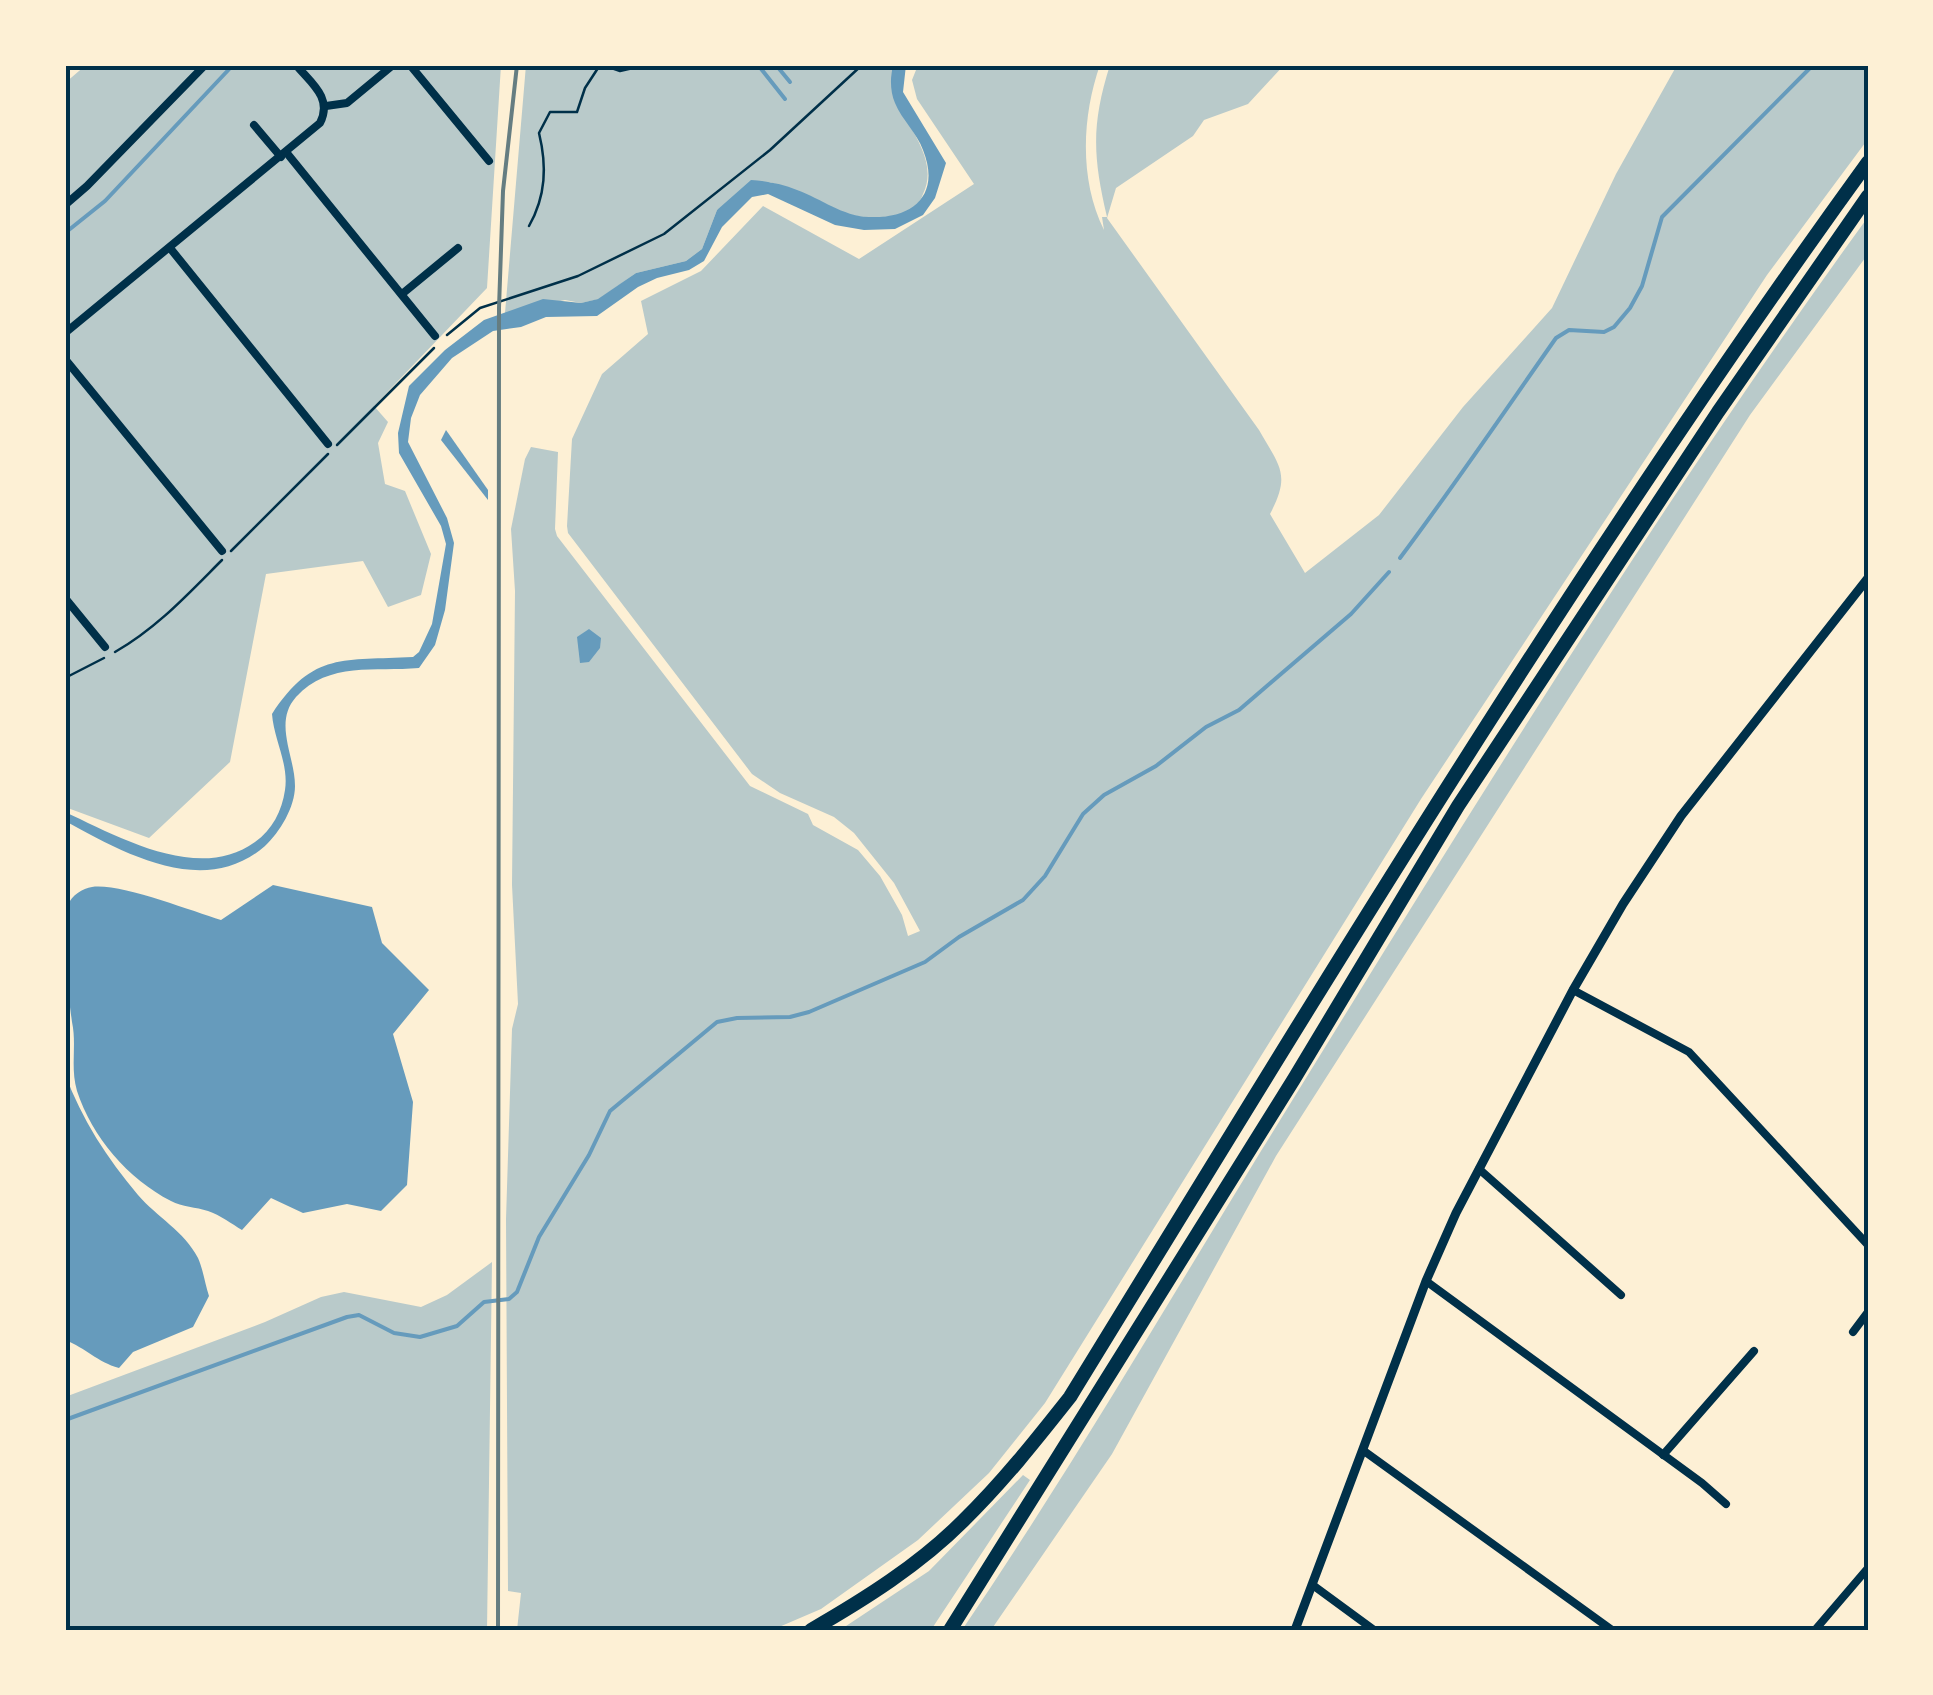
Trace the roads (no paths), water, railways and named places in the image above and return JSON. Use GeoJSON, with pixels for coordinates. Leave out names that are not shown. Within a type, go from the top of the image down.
{"type":"FeatureCollection","features":[{"type":"Feature","properties":{"kind":"highway"},"geometry":{"type":"LineString","coordinates":[[811,1630],[892,1580],[961,1523],[1070,1397],[1527,662],[1690,417],[1868,162]]}},
{"type":"Feature","properties":{"kind":"highway"},"geometry":{"type":"LineString","coordinates":[[950,1630],[1294,1079],[1468,791],[1718,412],[1868,196]]}},
{"type":"Feature","properties":{"kind":"street"},"geometry":{"type":"LineString","coordinates":[[65,205],[205,65]]}},
{"type":"Feature","properties":{"kind":"street"},"geometry":{"type":"LineString","coordinates":[[65,333],[320,123],[326,106],[322,96],[296,65]]}},
{"type":"Feature","properties":{"kind":"street"},"geometry":{"type":"LineString","coordinates":[[326,106],[347,103],[394,65]]}},
{"type":"Feature","properties":{"kind":"street"},"geometry":{"type":"LineString","coordinates":[[410,65],[489,161]]}},
{"type":"Feature","properties":{"kind":"street"},"geometry":{"type":"LineString","coordinates":[[254,125],[284,155],[435,336]]}},
{"type":"Feature","properties":{"kind":"street"},"geometry":{"type":"LineString","coordinates":[[170,248],[328,444]]}},
{"type":"Feature","properties":{"kind":"street"},"geometry":{"type":"LineString","coordinates":[[402,294],[458,248]]}},
{"type":"Feature","properties":{"kind":"street"},"geometry":{"type":"LineString","coordinates":[[65,359],[222,551]]}},
{"type":"Feature","properties":{"kind":"street"},"geometry":{"type":"LineString","coordinates":[[1295,1630],[1426,1281],[1572,990],[1622,904],[1681,816],[1868,578]]}},
{"type":"Feature","properties":{"kind":"street"},"geometry":{"type":"LineString","coordinates":[[65,598],[105,647]]}},
{"type":"Feature","properties":{"kind":"street"},"geometry":{"type":"LineString","coordinates":[[1572,990],[1690,1052],[1868,1246]]}},
{"type":"Feature","properties":{"kind":"street"},"geometry":{"type":"LineString","coordinates":[[1479,1169],[1621,1296]]}},
{"type":"Feature","properties":{"kind":"street"},"geometry":{"type":"LineString","coordinates":[[1426,1281],[1726,1504]]}},
{"type":"Feature","properties":{"kind":"street"},"geometry":{"type":"LineString","coordinates":[[1853,1332],[1868,1312]]}},
{"type":"Feature","properties":{"kind":"street"},"geometry":{"type":"LineString","coordinates":[[1663,1455],[1754,1351]]}},
{"type":"Feature","properties":{"kind":"street"},"geometry":{"type":"LineString","coordinates":[[1364,1451],[1612,1630]]}},
{"type":"Feature","properties":{"kind":"street"},"geometry":{"type":"LineString","coordinates":[[1816,1630],[1868,1568]]}},
{"type":"Feature","properties":{"kind":"street"},"geometry":{"type":"LineString","coordinates":[[1314,1586],[1374,1630]]}},
{"type":"Feature","properties":{"kind":"water"},"geometry":{"type":"Polygon","coordinates":[[[893,65],[906,65],[903,92],[946,163],[935,198],[923,215],[895,229],[864,230],[835,225],[768,194],[752,197],[722,227],[704,261],[689,270],[638,287],[597,316],[546,317],[521,327],[493,331],[452,358],[420,395],[411,418],[408,442],[447,518],[454,543],[445,610],[435,645],[419,668],[338,673],[309,686],[296,697],[286,718],[294,794],[286,819],[265,846],[241,861],[216,869],[190,870],[138,857],[65,821],[65,812],[134,843],[185,857],[233,854],[261,837],[275,819],[285,790],[285,771],[272,714],[287,694],[316,669],[332,663],[413,657],[432,624],[446,544],[441,526],[399,453],[398,433],[409,386],[445,350],[484,320],[543,299],[581,303],[598,299],[636,273],[686,261],[702,249],[717,210],[751,180],[791,188],[859,216],[885,217],[910,209],[925,192],[928,166],[920,144],[893,99],[893,65]]]}},
{"type":"Feature","properties":{"kind":"water"},"geometry":{"type":"Polygon","coordinates":[[[446,430],[488,490],[488,500],[441,440],[446,430]]]}},
{"type":"Feature","properties":{"kind":"water"},"geometry":{"type":"Polygon","coordinates":[[[589,629],[601,638],[600,648],[589,662],[580,663],[577,637],[589,629]]]}},
{"type":"Feature","properties":{"kind":"water"},"geometry":{"type":"Polygon","coordinates":[[[273,885],[372,907],[382,943],[429,990],[393,1034],[413,1102],[407,1185],[381,1211],[347,1204],[303,1213],[271,1198],[242,1230],[212,1213],[175,1203],[155,1192],[126,1169],[92,1124],[75,1082],[65,915],[78,893],[104,887],[137,893],[221,920],[273,885]]]}},
{"type":"Feature","properties":{"kind":"water"},"geometry":{"type":"Polygon","coordinates":[[[65,1074],[87,1123],[116,1167],[138,1195],[192,1248],[209,1296],[193,1327],[133,1352],[119,1368],[65,1340],[65,1074]]]}},
{"type":"Feature","properties":{"kind":"waterway"},"geometry":{"type":"LineString","coordinates":[[65,233],[105,201],[233,65]]}},
{"type":"Feature","properties":{"kind":"waterway"},"geometry":{"type":"LineString","coordinates":[[758,65],[785,99]]}},
{"type":"Feature","properties":{"kind":"waterway"},"geometry":{"type":"LineString","coordinates":[[776,65],[790,82]]}},
{"type":"Feature","properties":{"kind":"waterway"},"geometry":{"type":"LineString","coordinates":[[1400,558],[1556,338],[1569,330],[1604,332],[1614,327],[1642,286],[1662,217],[1813,65]]}},
{"type":"Feature","properties":{"kind":"waterway"},"geometry":{"type":"LineString","coordinates":[[65,1420],[347,1317],[359,1315],[394,1333],[420,1337],[457,1326],[484,1302],[509,1299],[517,1292],[539,1237],[589,1155],[610,1111],[717,1022],[809,1012],[925,962],[1023,900],[1045,876],[1083,814],[1104,795],[1156,766],[1206,727],[1239,710],[1351,614],[1389,572]]}},
{"type":"Feature","properties":{"kind":"railway"},"geometry":{"type":"LineString","coordinates":[[498,1630],[499,308],[503,191],[517,65]]}}]}
